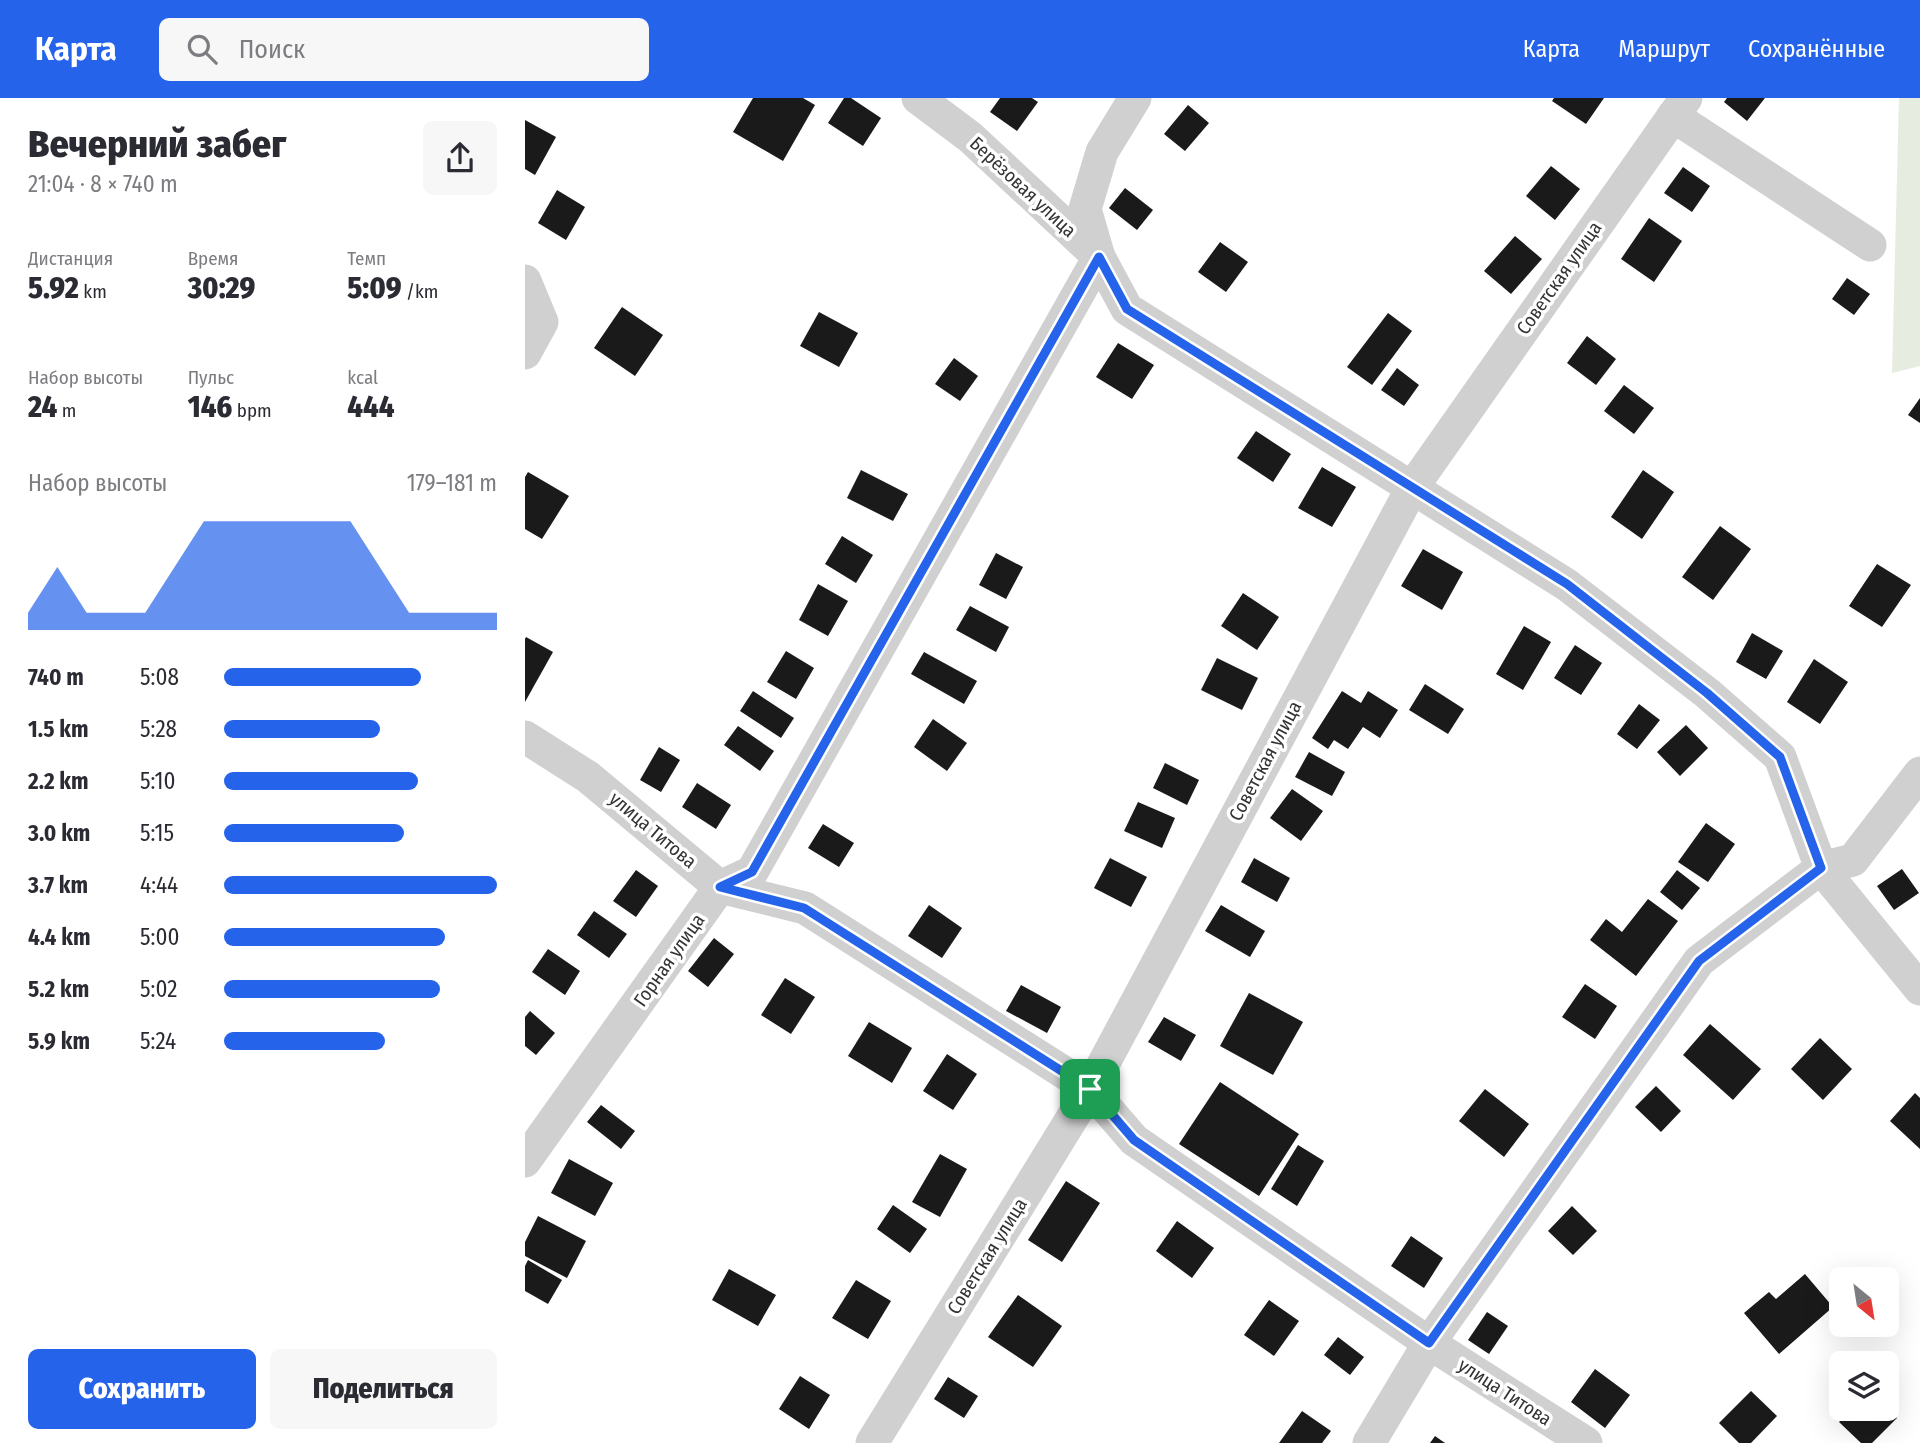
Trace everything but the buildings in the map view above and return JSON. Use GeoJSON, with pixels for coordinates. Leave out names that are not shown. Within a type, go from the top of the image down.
{"type":"FeatureCollection","features":[{"type":"Feature","properties":{"kind":"street","name":"Берёзовая улица"},"geometry":{"type":"LineString","coordinates":[[918,98],[970,136],[1099,257],[1127,309],[1567,584],[1707,693],[1780,757],[1821,868],[1920,989]]}},
{"type":"Feature","properties":{"kind":"street"},"geometry":{"type":"LineString","coordinates":[[1099,257],[1086,209],[1102,152],[1135,98]]}},
{"type":"Feature","properties":{"kind":"street"},"geometry":{"type":"LineString","coordinates":[[1679,107],[1870,245]]}},
{"type":"Feature","properties":{"kind":"street","name":"Советская улица"},"geometry":{"type":"LineString","coordinates":[[872,1443],[1090,1089],[1412,488],[1679,107]]}},
{"type":"Feature","properties":{"kind":"street","name":"Горная улица"},"geometry":{"type":"LineString","coordinates":[[525,1161],[720,887],[752,872],[1099,257]]}},
{"type":"Feature","properties":{"kind":"street"},"geometry":{"type":"LineString","coordinates":[[525,281],[542,322],[525,353]]}},
{"type":"Feature","properties":{"kind":"street","name":"улица Титова"},"geometry":{"type":"LineString","coordinates":[[525,737],[589,777],[720,887],[804,908],[1090,1089],[1134,1140],[1429,1343],[1586,1443]]}},
{"type":"Feature","properties":{"kind":"street"},"geometry":{"type":"LineString","coordinates":[[1369,1443],[1429,1343],[1699,961],[1821,868],[1853,860],[1920,773]]}},
{"type":"Feature","properties":{"kind":"shaded area"},"geometry":{"type":"Polygon","coordinates":[[[1899,98],[1920,98],[1920,366],[1892,373],[1899,98]]]}},
{"type":"Feature","properties":{"kind":"route"},"geometry":{"type":"LineString","coordinates":[[1099,257],[1127,309],[1567,584],[1707,693],[1780,757],[1821,868],[1699,961],[1429,1343],[1134,1140],[1090,1089],[804,908],[720,887],[752,872],[1099,257]]}}]}
